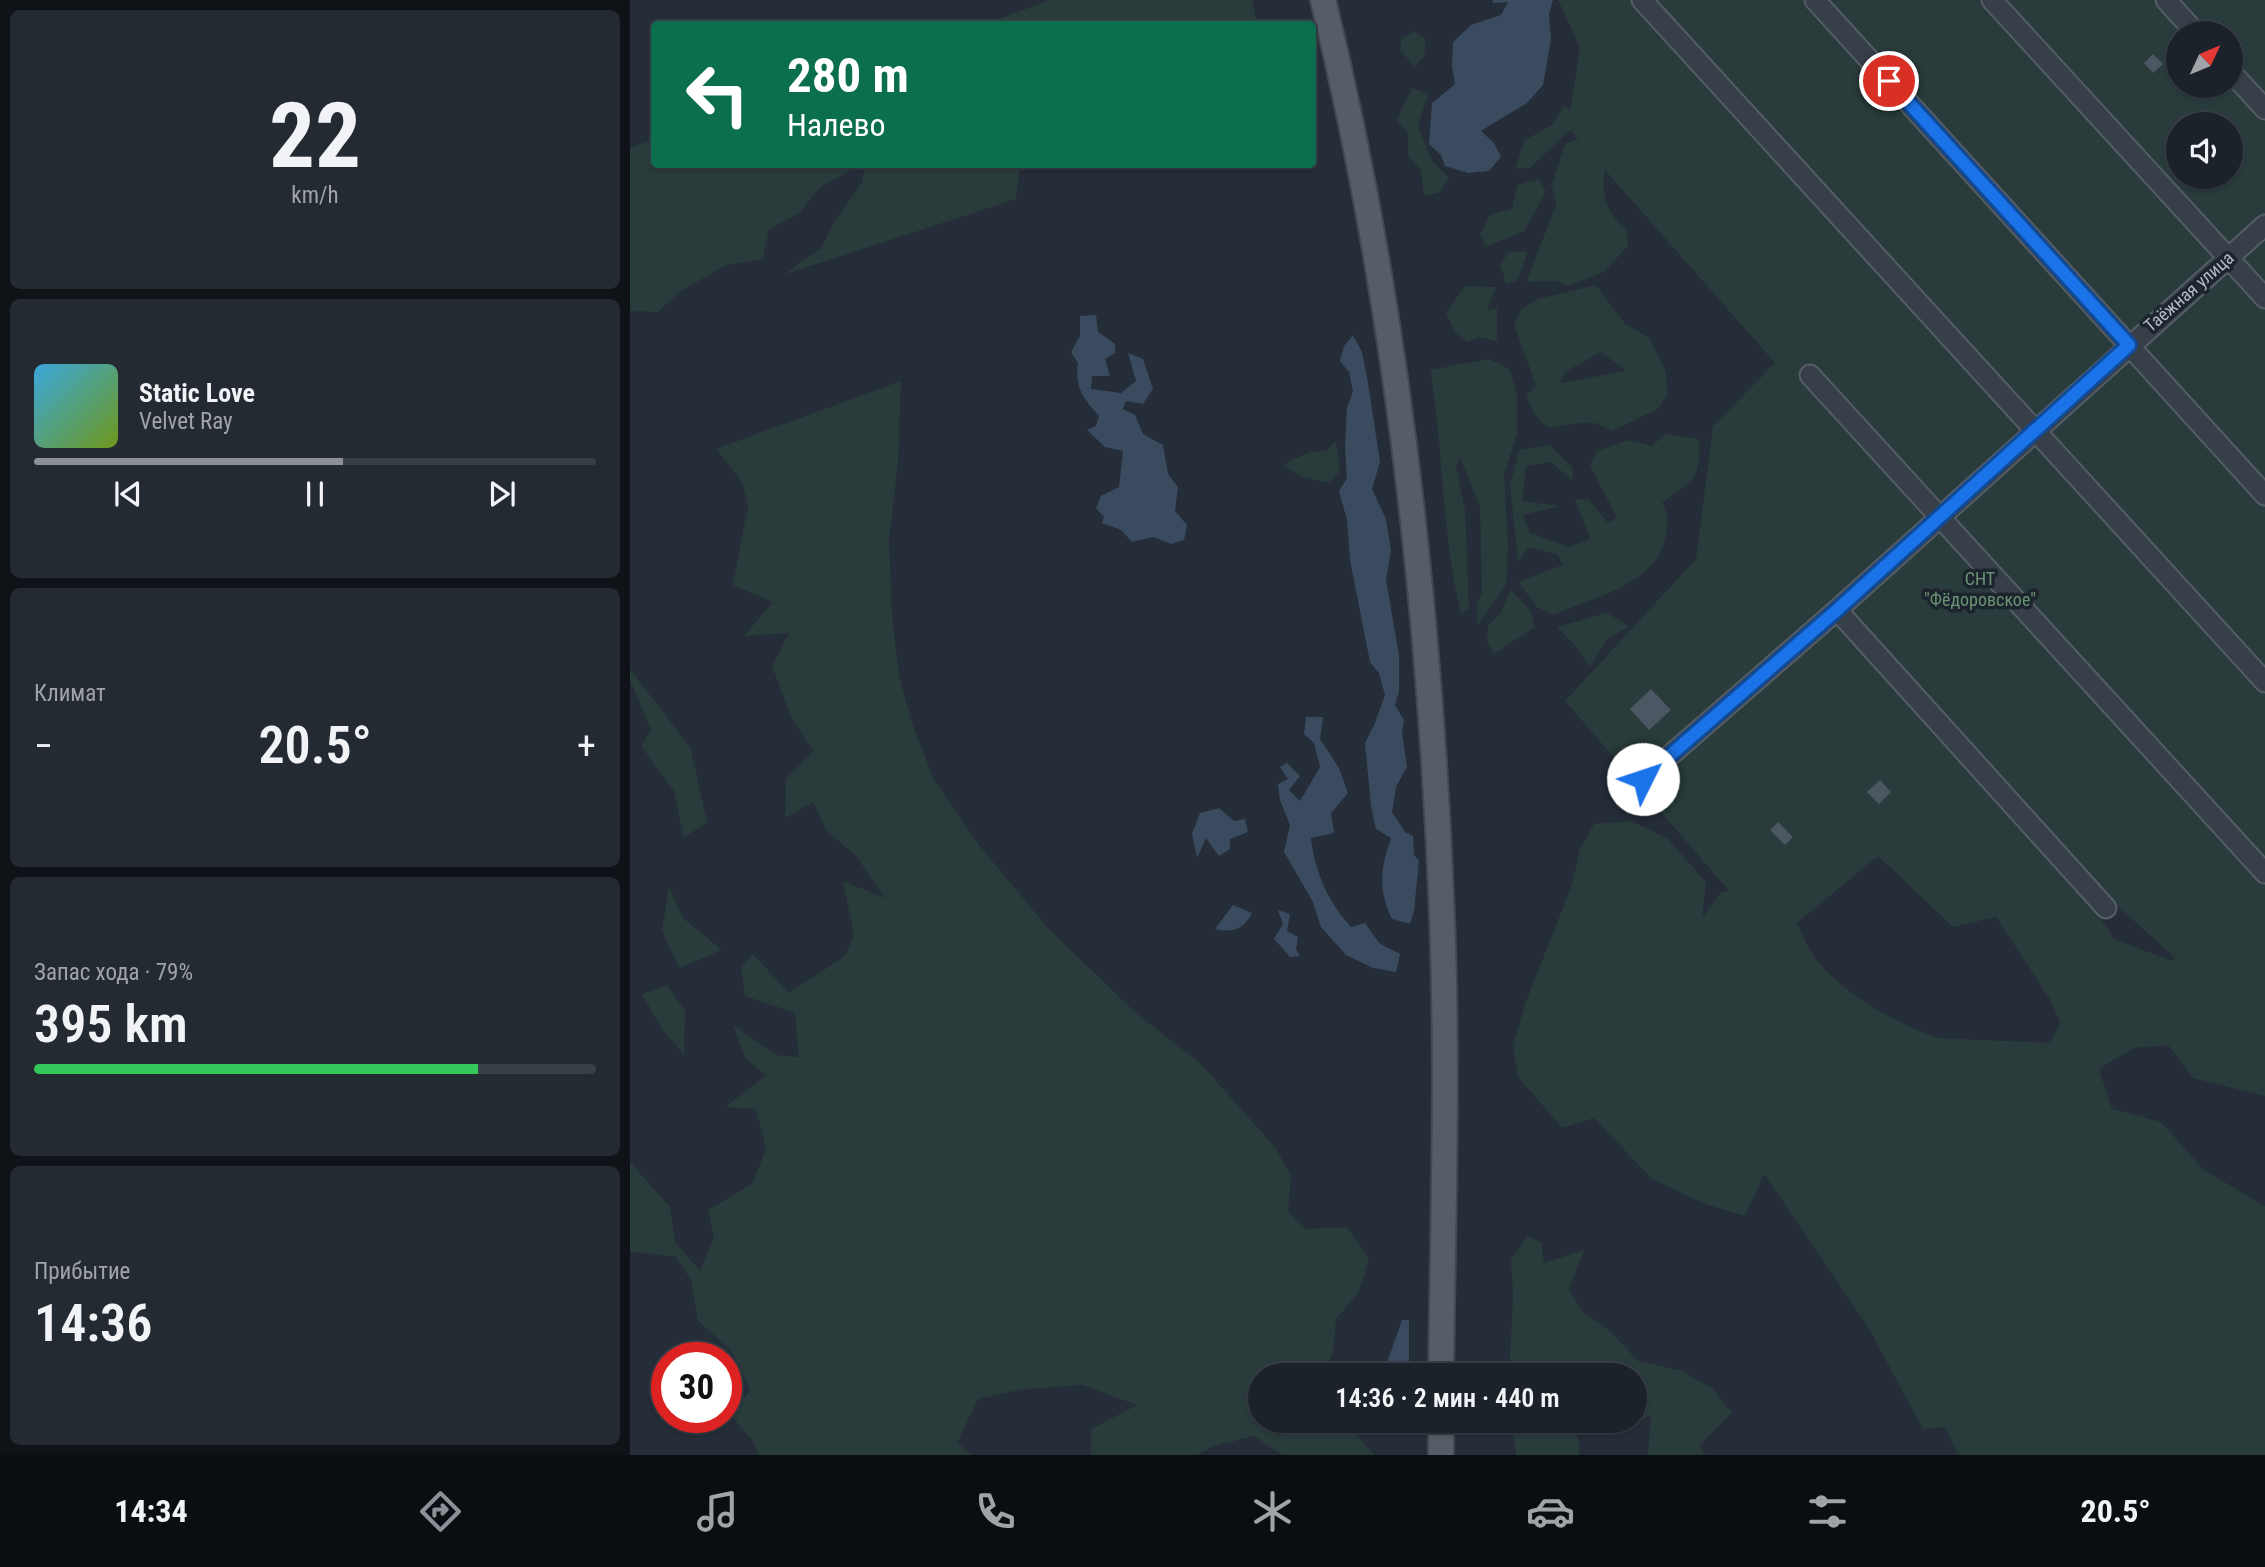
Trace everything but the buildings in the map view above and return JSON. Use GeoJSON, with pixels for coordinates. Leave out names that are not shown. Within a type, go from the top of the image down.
{"type":"FeatureCollection","features":[{"type":"Feature","properties":{"kind":"main road"},"geometry":{"type":"LineString","coordinates":[[1323,0],[1352,116],[1374,238],[1406,472],[1430,688],[1443,919],[1441,1363]]}},
{"type":"Feature","properties":{"kind":"main road"},"geometry":{"type":"LineString","coordinates":[[1441,1433],[1441,1455]]}},
{"type":"Feature","properties":{"kind":"street"},"geometry":{"type":"LineString","coordinates":[[1642,0],[2265,682]]}},
{"type":"Feature","properties":{"kind":"street"},"geometry":{"type":"LineString","coordinates":[[1815,0],[2265,495]]}},
{"type":"Feature","properties":{"kind":"street"},"geometry":{"type":"LineString","coordinates":[[1992,0],[2265,298]]}},
{"type":"Feature","properties":{"kind":"street"},"geometry":{"type":"LineString","coordinates":[[2166,0],[2185,21]]}},
{"type":"Feature","properties":{"kind":"street"},"geometry":{"type":"LineString","coordinates":[[2244,86],[2265,109]]}},
{"type":"Feature","properties":{"kind":"street","name":"Таёжная улица"},"geometry":{"type":"LineString","coordinates":[[1643,779],[1837,610],[1938,516],[2265,225]]}},
{"type":"Feature","properties":{"kind":"street"},"geometry":{"type":"LineString","coordinates":[[1810,375],[2265,873]]}},
{"type":"Feature","properties":{"kind":"street"},"geometry":{"type":"LineString","coordinates":[[1837,610],[2106,908]]}},
{"type":"Feature","properties":{"kind":"green space"},"geometry":{"type":"Polygon","coordinates":[[[1050,0],[1252,0],[1256,21],[993,21],[1050,0]]]}},
{"type":"Feature","properties":{"kind":"green space","name":"СНТ \"Фёдоровское\""},"geometry":{"type":"Polygon","coordinates":[[[1558,0],[2265,0],[2265,1096],[2193,1078],[2168,1045],[2134,1048],[2099,1069],[2112,1109],[2161,1122],[2204,1170],[2265,1206],[2265,1455],[1958,1455],[1945,1427],[1923,1429],[1868,1327],[1764,1174],[1745,1216],[1705,1204],[1652,1179],[1594,1118],[1562,1128],[1518,1077],[1513,1046],[1526,1001],[1572,885],[1580,849],[1594,824],[1631,821],[1667,838],[1706,882],[1702,918],[1720,893],[1729,891],[1565,701],[1696,559],[1713,426],[1775,363],[1605,170],[1604,196],[1614,217],[1627,230],[1628,246],[1604,272],[1569,286],[1556,281],[1526,282],[1556,205],[1552,184],[1565,144],[1578,139],[1570,130],[1530,168],[1515,169],[1525,140],[1552,125],[1565,105],[1570,112],[1580,47],[1558,0]],[[1878,856],[1797,923],[1815,958],[1843,986],[1873,1007],[1938,1038],[2050,1043],[2060,1023],[2051,1001],[1996,917],[1953,927],[1878,856]],[[2100,890],[2085,894],[2114,939],[2172,961],[2175,959],[2175,958],[2100,890]]]}},
{"type":"Feature","properties":{"kind":"green space"},"geometry":{"type":"Polygon","coordinates":[[[1415,31],[1426,39],[1424,57],[1415,67],[1400,50],[1402,38],[1415,31]]]}},
{"type":"Feature","properties":{"kind":"green space"},"geometry":{"type":"Polygon","coordinates":[[[1412,88],[1428,94],[1418,126],[1432,161],[1449,178],[1439,193],[1424,196],[1421,170],[1408,156],[1408,134],[1397,120],[1412,88]]]}},
{"type":"Feature","properties":{"kind":"green space"},"geometry":{"type":"Polygon","coordinates":[[[651,140],[651,168],[856,168],[821,187],[798,214],[769,229],[763,259],[727,265],[681,291],[658,312],[630,311],[630,148],[651,140]]]}},
{"type":"Feature","properties":{"kind":"green space"},"geometry":{"type":"Polygon","coordinates":[[[864,168],[1020,168],[1016,199],[783,275],[821,248],[832,226],[862,182],[864,168]]]}},
{"type":"Feature","properties":{"kind":"green space"},"geometry":{"type":"Polygon","coordinates":[[[1539,179],[1546,192],[1524,231],[1486,247],[1480,234],[1490,215],[1512,209],[1517,185],[1539,179]]]}},
{"type":"Feature","properties":{"kind":"green space"},"geometry":{"type":"Polygon","coordinates":[[[1509,252],[1528,252],[1517,281],[1506,283],[1500,265],[1509,252]]]}},
{"type":"Feature","properties":{"kind":"green space"},"geometry":{"type":"Polygon","coordinates":[[[1596,285],[1625,324],[1649,338],[1666,372],[1667,395],[1658,409],[1612,431],[1594,423],[1553,427],[1540,421],[1526,396],[1536,386],[1514,325],[1522,308],[1538,299],[1596,285]],[[1601,352],[1565,372],[1560,383],[1626,371],[1601,352]]]}},
{"type":"Feature","properties":{"kind":"green space"},"geometry":{"type":"Polygon","coordinates":[[[1465,286],[1496,287],[1487,310],[1497,308],[1497,341],[1480,337],[1467,342],[1454,331],[1446,313],[1465,286]]]}},
{"type":"Feature","properties":{"kind":"green space"},"geometry":{"type":"Polygon","coordinates":[[[1489,359],[1510,369],[1517,395],[1517,433],[1504,475],[1508,547],[1506,585],[1478,625],[1477,605],[1482,592],[1480,507],[1460,457],[1456,466],[1465,510],[1469,609],[1461,613],[1446,522],[1430,370],[1489,359]]]}},
{"type":"Feature","properties":{"kind":"green space"},"geometry":{"type":"Polygon","coordinates":[[[901,381],[898,463],[889,539],[892,615],[899,675],[911,720],[933,778],[979,845],[1048,928],[1135,1012],[1201,1064],[1275,1147],[1291,1175],[1288,1212],[1306,1229],[1347,1227],[1369,1258],[1359,1292],[1336,1319],[1329,1363],[1248,1363],[1248,1433],[1356,1433],[1374,1455],[1282,1455],[1254,1436],[1211,1447],[1198,1455],[1091,1455],[1091,1429],[1137,1405],[1082,1385],[1019,1390],[978,1399],[957,1443],[973,1455],[758,1455],[754,1442],[742,1428],[742,1400],[751,1391],[742,1373],[742,1342],[722,1342],[698,1321],[691,1280],[676,1257],[630,1251],[630,1162],[670,1207],[675,1242],[700,1271],[714,1237],[708,1210],[752,1184],[766,1149],[756,1109],[725,1107],[766,1075],[746,1059],[733,1025],[776,1055],[799,1057],[795,1013],[745,996],[741,967],[753,954],[789,993],[845,956],[854,936],[843,881],[885,898],[856,856],[826,830],[813,802],[785,818],[786,779],[813,751],[791,717],[772,666],[789,633],[744,636],[773,602],[733,585],[748,506],[742,482],[716,449],[901,381]]]}},
{"type":"Feature","properties":{"kind":"green space"},"geometry":{"type":"Polygon","coordinates":[[[1665,434],[1699,439],[1698,463],[1688,484],[1662,503],[1667,517],[1666,533],[1661,551],[1651,565],[1621,587],[1552,615],[1537,607],[1518,582],[1563,565],[1557,554],[1529,547],[1518,562],[1510,485],[1519,450],[1550,445],[1572,467],[1573,481],[1551,462],[1526,466],[1522,501],[1560,506],[1523,515],[1530,533],[1569,547],[1590,539],[1575,499],[1589,500],[1608,523],[1617,517],[1590,466],[1597,451],[1628,440],[1652,446],[1665,434]]]}},
{"type":"Feature","properties":{"kind":"green space"},"geometry":{"type":"Polygon","coordinates":[[[1336,441],[1340,471],[1329,483],[1303,477],[1282,465],[1309,452],[1326,451],[1336,441]]]}},
{"type":"Feature","properties":{"kind":"green space"},"geometry":{"type":"Polygon","coordinates":[[[1511,589],[1531,612],[1535,627],[1494,654],[1487,642],[1488,625],[1500,614],[1511,589]]]}},
{"type":"Feature","properties":{"kind":"green space"},"geometry":{"type":"Polygon","coordinates":[[[1607,613],[1629,626],[1606,640],[1590,667],[1575,645],[1557,627],[1607,613]]]}},
{"type":"Feature","properties":{"kind":"green space"},"geometry":{"type":"Polygon","coordinates":[[[630,669],[691,749],[707,822],[684,838],[674,791],[641,746],[651,730],[630,680],[630,669]]]}},
{"type":"Feature","properties":{"kind":"green space"},"geometry":{"type":"Polygon","coordinates":[[[669,887],[683,918],[722,950],[679,968],[662,930],[669,887]]]}},
{"type":"Feature","properties":{"kind":"green space"},"geometry":{"type":"Polygon","coordinates":[[[667,985],[685,1011],[684,1055],[662,1029],[642,994],[667,985]]]}},
{"type":"Feature","properties":{"kind":"green space"},"geometry":{"type":"Polygon","coordinates":[[[1528,1236],[1541,1243],[1544,1263],[1584,1250],[1569,1289],[1581,1310],[1611,1332],[1638,1361],[1647,1363],[1510,1363],[1513,1295],[1511,1260],[1528,1236]]]}},
{"type":"Feature","properties":{"kind":"green space"},"geometry":{"type":"Polygon","coordinates":[[[1647,1363],[1682,1371],[1713,1389],[1732,1413],[1699,1446],[1706,1455],[1648,1455],[1651,1415],[1647,1417],[1647,1363]]]}},
{"type":"Feature","properties":{"kind":"green space"},"geometry":{"type":"Polygon","coordinates":[[[1513,1433],[1577,1433],[1580,1455],[1516,1455],[1513,1433]]]}},
{"type":"Feature","properties":{"kind":"water"},"geometry":{"type":"Polygon","coordinates":[[[1493,0],[1553,0],[1549,14],[1551,39],[1543,85],[1527,103],[1481,131],[1494,143],[1501,157],[1489,171],[1468,173],[1445,166],[1441,155],[1429,144],[1432,103],[1455,84],[1452,67],[1453,42],[1471,25],[1501,15],[1508,2],[1492,3],[1493,0]]]}},
{"type":"Feature","properties":{"kind":"water"},"geometry":{"type":"Polygon","coordinates":[[[1096,315],[1098,332],[1115,344],[1115,353],[1105,359],[1110,376],[1092,376],[1091,389],[1121,393],[1136,381],[1128,353],[1143,359],[1153,389],[1143,404],[1126,401],[1123,409],[1135,415],[1143,434],[1163,445],[1168,474],[1178,487],[1175,511],[1187,525],[1184,540],[1171,544],[1154,537],[1132,542],[1121,530],[1102,523],[1104,517],[1096,508],[1101,496],[1119,487],[1123,451],[1105,447],[1087,430],[1096,426],[1099,416],[1081,392],[1077,379],[1078,363],[1071,352],[1080,336],[1080,316],[1096,315]]]}},
{"type":"Feature","properties":{"kind":"water"},"geometry":{"type":"Polygon","coordinates":[[[1353,335],[1362,352],[1380,462],[1372,489],[1386,519],[1391,551],[1386,579],[1399,656],[1399,691],[1395,705],[1404,720],[1402,733],[1407,767],[1396,787],[1392,812],[1405,832],[1413,836],[1414,855],[1419,861],[1414,911],[1410,924],[1392,919],[1384,898],[1383,870],[1391,838],[1376,829],[1365,743],[1385,695],[1379,673],[1370,662],[1350,560],[1347,520],[1339,491],[1347,478],[1347,408],[1353,391],[1349,372],[1340,361],[1344,346],[1353,335]]]}},
{"type":"Feature","properties":{"kind":"water"},"geometry":{"type":"Polygon","coordinates":[[[1306,717],[1323,717],[1320,739],[1339,768],[1348,793],[1331,813],[1334,833],[1311,838],[1319,875],[1329,897],[1351,927],[1365,923],[1379,943],[1400,954],[1396,972],[1373,968],[1346,955],[1321,927],[1313,902],[1284,852],[1290,825],[1280,800],[1278,784],[1288,779],[1280,767],[1287,763],[1300,776],[1289,790],[1300,801],[1320,767],[1314,743],[1304,734],[1306,717]]]}},
{"type":"Feature","properties":{"kind":"water"},"geometry":{"type":"Polygon","coordinates":[[[1219,808],[1234,821],[1245,819],[1248,832],[1230,839],[1230,849],[1219,856],[1206,838],[1197,858],[1192,834],[1200,813],[1219,808]]]}},
{"type":"Feature","properties":{"kind":"water"},"geometry":{"type":"Polygon","coordinates":[[[1233,905],[1252,913],[1249,919],[1237,929],[1215,929],[1233,905]]]}},
{"type":"Feature","properties":{"kind":"water"},"geometry":{"type":"Polygon","coordinates":[[[1278,910],[1290,914],[1287,931],[1298,937],[1296,949],[1300,956],[1290,957],[1274,939],[1283,924],[1278,910]]]}},
{"type":"Feature","properties":{"kind":"water"},"geometry":{"type":"Polygon","coordinates":[[[1402,1320],[1409,1320],[1409,1363],[1387,1363],[1402,1320]]]}},
{"type":"Feature","properties":{"kind":"route"},"geometry":{"type":"LineString","coordinates":[[1643,779],[1837,610],[2129,345],[1889,81]]}}]}
